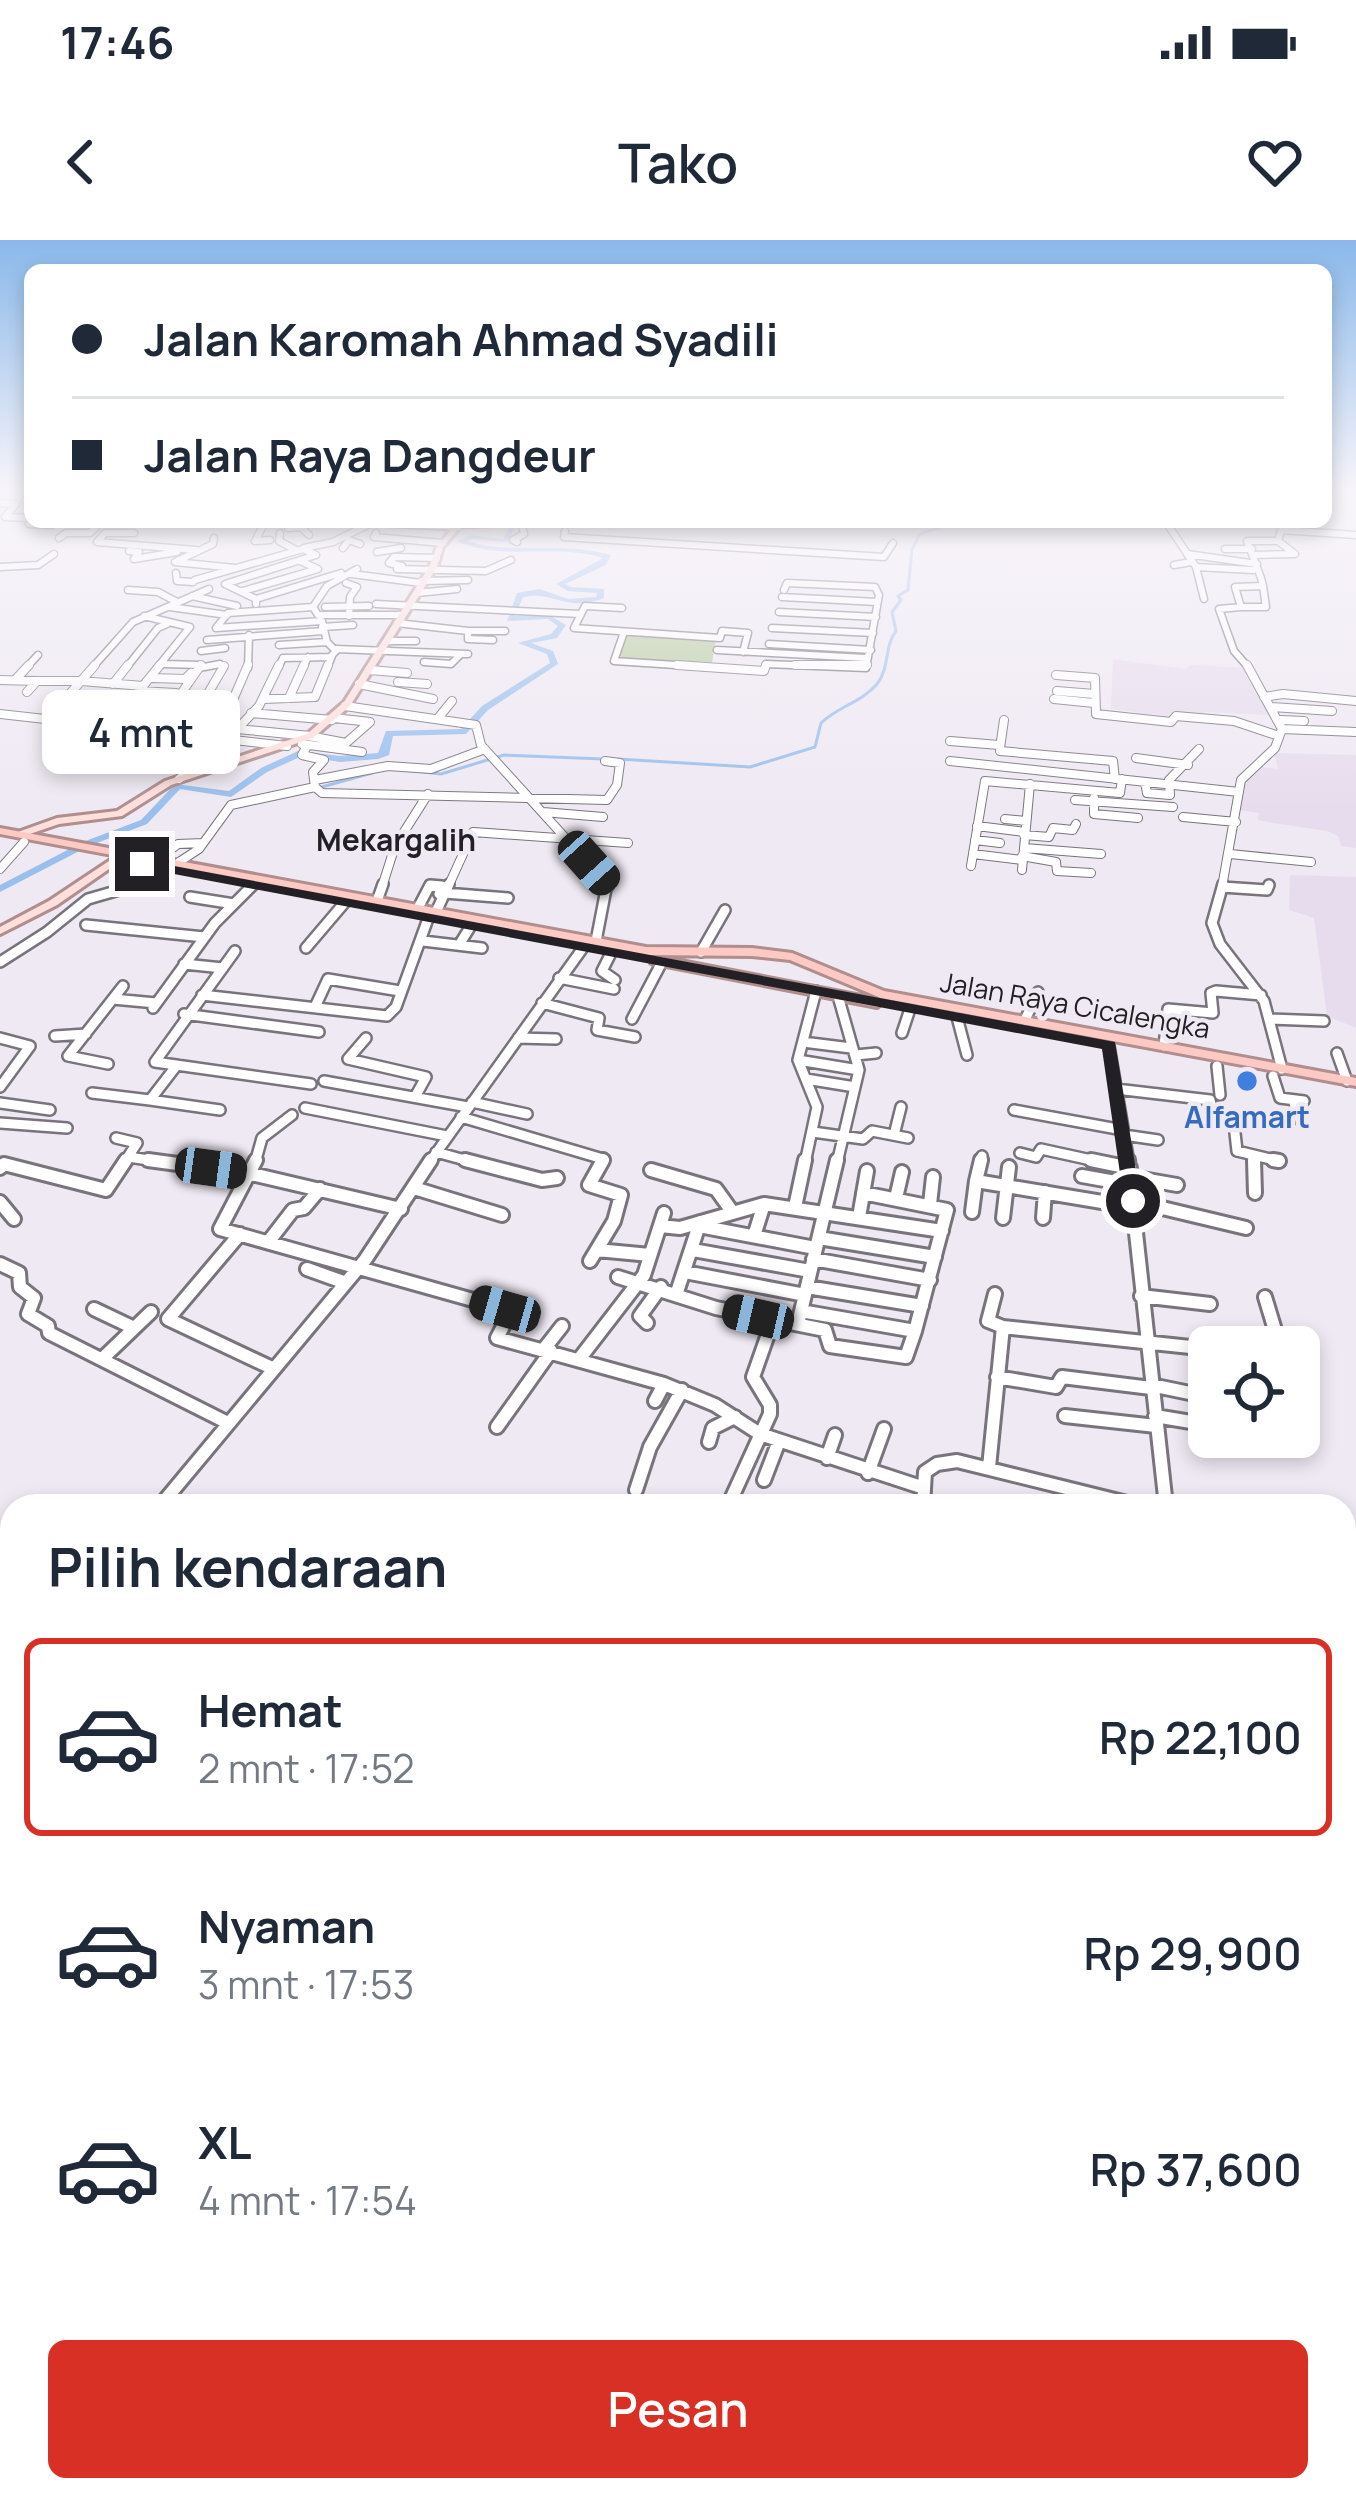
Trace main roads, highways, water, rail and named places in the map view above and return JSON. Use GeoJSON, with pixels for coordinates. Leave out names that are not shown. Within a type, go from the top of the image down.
{"type":"FeatureCollection","features":[{"type":"Feature","properties":{"kind":"highway"},"geometry":{"type":"LineString","coordinates":[[0,834],[158,859],[254,884],[590,943]]}},
{"type":"Feature","properties":{"kind":"highway"},"geometry":{"type":"LineString","coordinates":[[89,851],[116,860],[177,866],[590,943]]}},
{"type":"Feature","properties":{"kind":"highway","name":"Jalan Raya Cicalengka"},"geometry":{"type":"LineString","coordinates":[[590,943],[827,997],[1217,1066],[1277,1072]]}},
{"type":"Feature","properties":{"kind":"highway","name":"Jalan Raya Cicalengka"},"geometry":{"type":"LineString","coordinates":[[590,943],[667,953],[792,957],[881,994],[1353,1085]]}},
{"type":"Feature","properties":{"kind":"highway"},"geometry":{"type":"LineString","coordinates":[[754,980],[802,977],[804,966],[792,957]]}},
{"type":"Feature","properties":{"kind":"highway"},"geometry":{"type":"LineString","coordinates":[[827,997],[815,981],[835,974]]}},
{"type":"Feature","properties":{"kind":"main road"},"geometry":{"type":"LineString","coordinates":[[23,838],[57,821],[119,814],[179,779],[302,744],[345,706],[411,599]]}},
{"type":"Feature","properties":{"kind":"main road"},"geometry":{"type":"LineString","coordinates":[[0,931],[53,903],[116,860]]}},
{"type":"Feature","properties":{"kind":"waterway"},"geometry":{"type":"LineString","coordinates":[[0,889],[86,844],[144,822],[178,786],[231,794],[264,770],[301,753],[340,759],[378,756],[384,755],[389,733],[463,732],[485,708],[554,664],[550,653],[522,643],[554,636],[562,625],[549,617],[510,619],[519,599]]}},
{"type":"Feature","properties":{"kind":"waterway"},"geometry":{"type":"LineString","coordinates":[[557,599],[597,599]]}},
{"type":"Feature","properties":{"kind":"waterway"},"geometry":{"type":"LineString","coordinates":[[618,759],[750,767],[815,747],[821,723],[881,678],[896,631],[892,612],[900,599]]}},
{"type":"Feature","properties":{"kind":"waterway"},"geometry":{"type":"LineString","coordinates":[[406,770],[441,774],[504,755],[603,759]]}},
{"type":"Feature","properties":{"kind":"waterway"},"geometry":{"type":"LineString","coordinates":[[318,788],[372,773]]}},
{"type":"Feature","properties":{"kind":"waterway"},"geometry":{"type":"LineString","coordinates":[[156,883],[173,872]]}},
{"type":"Feature","properties":{"kind":"place","name":"Alfamart"},"geometry":{"type":"Point","coordinates":[1247,1081]}},
{"type":"Feature","properties":{"kind":"district","name":"Mekargalih"},"geometry":{"type":"Point","coordinates":[396,841]}}]}
